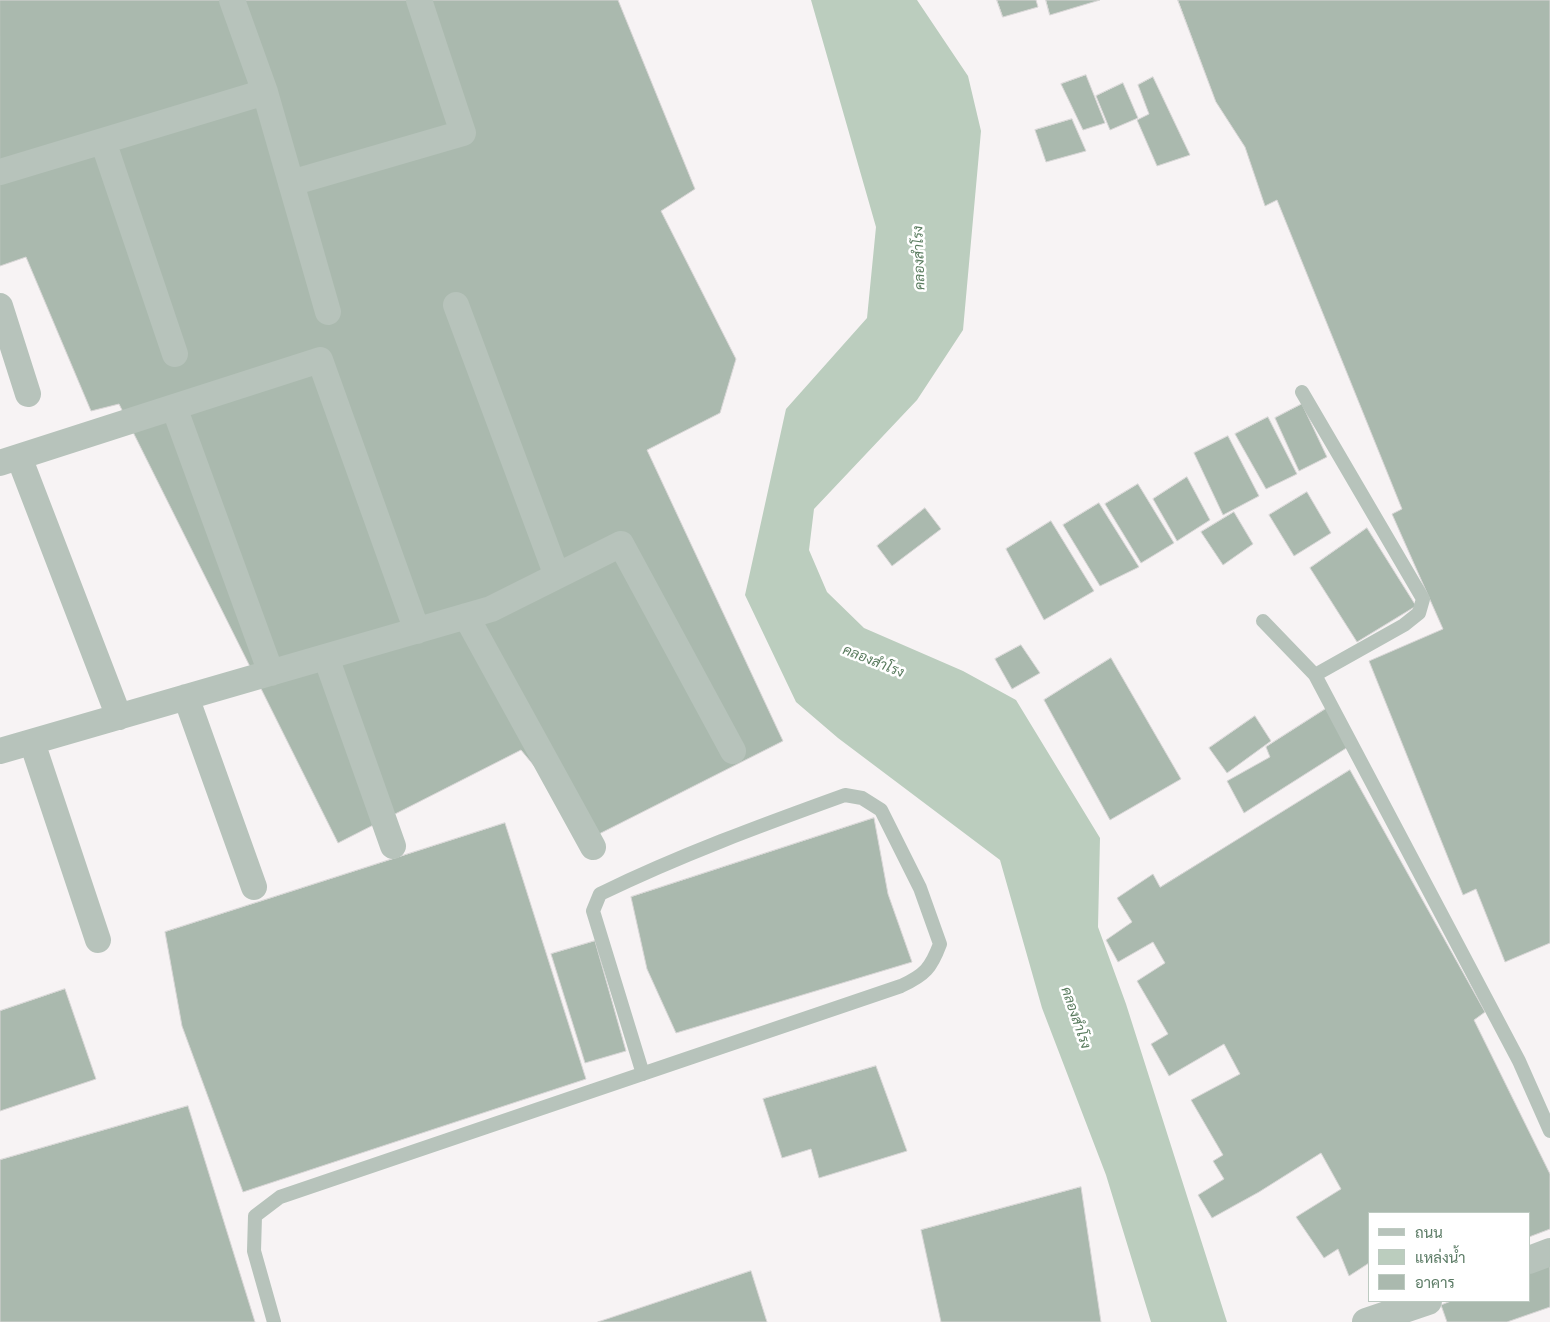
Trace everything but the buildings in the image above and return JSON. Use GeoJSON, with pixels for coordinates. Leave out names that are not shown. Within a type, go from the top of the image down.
{"type":"FeatureCollection","features":[{"type":"Feature","properties":{"kind":"street"},"geometry":{"type":"LineString","coordinates":[[232,0],[264,92],[328,312]]}},
{"type":"Feature","properties":{"kind":"street"},"geometry":{"type":"LineString","coordinates":[[291,183],[463,133],[419,0]]}},
{"type":"Feature","properties":{"kind":"street"},"geometry":{"type":"LineString","coordinates":[[0,172],[264,92]]}},
{"type":"Feature","properties":{"kind":"street"},"geometry":{"type":"LineString","coordinates":[[103,141],[175,354]]}},
{"type":"Feature","properties":{"kind":"street"},"geometry":{"type":"LineString","coordinates":[[456,305],[557,576]]}},
{"type":"Feature","properties":{"kind":"street"},"geometry":{"type":"LineString","coordinates":[[0,306],[28,394]]}},
{"type":"Feature","properties":{"kind":"street"},"geometry":{"type":"LineString","coordinates":[[119,717],[9,460],[320,360],[418,630]]}},
{"type":"Feature","properties":{"kind":"street"},"geometry":{"type":"LineString","coordinates":[[174,407],[271,673]]}},
{"type":"Feature","properties":{"kind":"street"},"geometry":{"type":"LineString","coordinates":[[0,751],[491,609],[622,544],[733,751]]}},
{"type":"Feature","properties":{"kind":"street"},"geometry":{"type":"LineString","coordinates":[[466,616],[593,847]]}},
{"type":"Feature","properties":{"kind":"street"},"geometry":{"type":"LineString","coordinates":[[326,657],[393,846]]}},
{"type":"Feature","properties":{"kind":"street"},"geometry":{"type":"LineString","coordinates":[[186,698],[254,887]]}},
{"type":"Feature","properties":{"kind":"street"},"geometry":{"type":"LineString","coordinates":[[32,742],[98,940]]}},
{"type":"Feature","properties":{"kind":"street"},"geometry":{"type":"LineString","coordinates":[[1530,1260],[1550,1252]]}},
{"type":"Feature","properties":{"kind":"street"},"geometry":{"type":"LineString","coordinates":[[1366,1322],[1419,1310]]}},
{"type":"Feature","properties":{"kind":"lane"},"geometry":{"type":"LineString","coordinates":[[1302,392],[1423,599],[1419,613],[1404,625],[1316,676]]}},
{"type":"Feature","properties":{"kind":"lane"},"geometry":{"type":"LineString","coordinates":[[1263,621],[1316,676],[1519,1061],[1550,1130]]}},
{"type":"Feature","properties":{"kind":"lane"},"geometry":{"type":"LineString","coordinates":[[274,1322],[254,1251],[255,1216],[280,1197],[643,1074],[901,986],[918,979],[933,963],[940,944],[920,888],[881,810],[862,798],[845,795],[733,835],[643,873],[600,894],[593,911],[643,1074]]}},
{"type":"Feature","properties":{"kind":"water","name":"คลองสำโรง"},"geometry":{"type":"Polygon","coordinates":[[[811,0],[917,0],[968,76],[981,131],[963,330],[917,400],[814,509],[809,550],[827,592],[864,628],[963,671],[1016,700],[1100,838],[1098,927],[1126,1004],[1227,1322],[1151,1322],[1106,1175],[1042,1008],[1000,860],[838,738],[796,702],[745,595],[786,409],[867,318],[876,227],[811,0]]]}}]}
